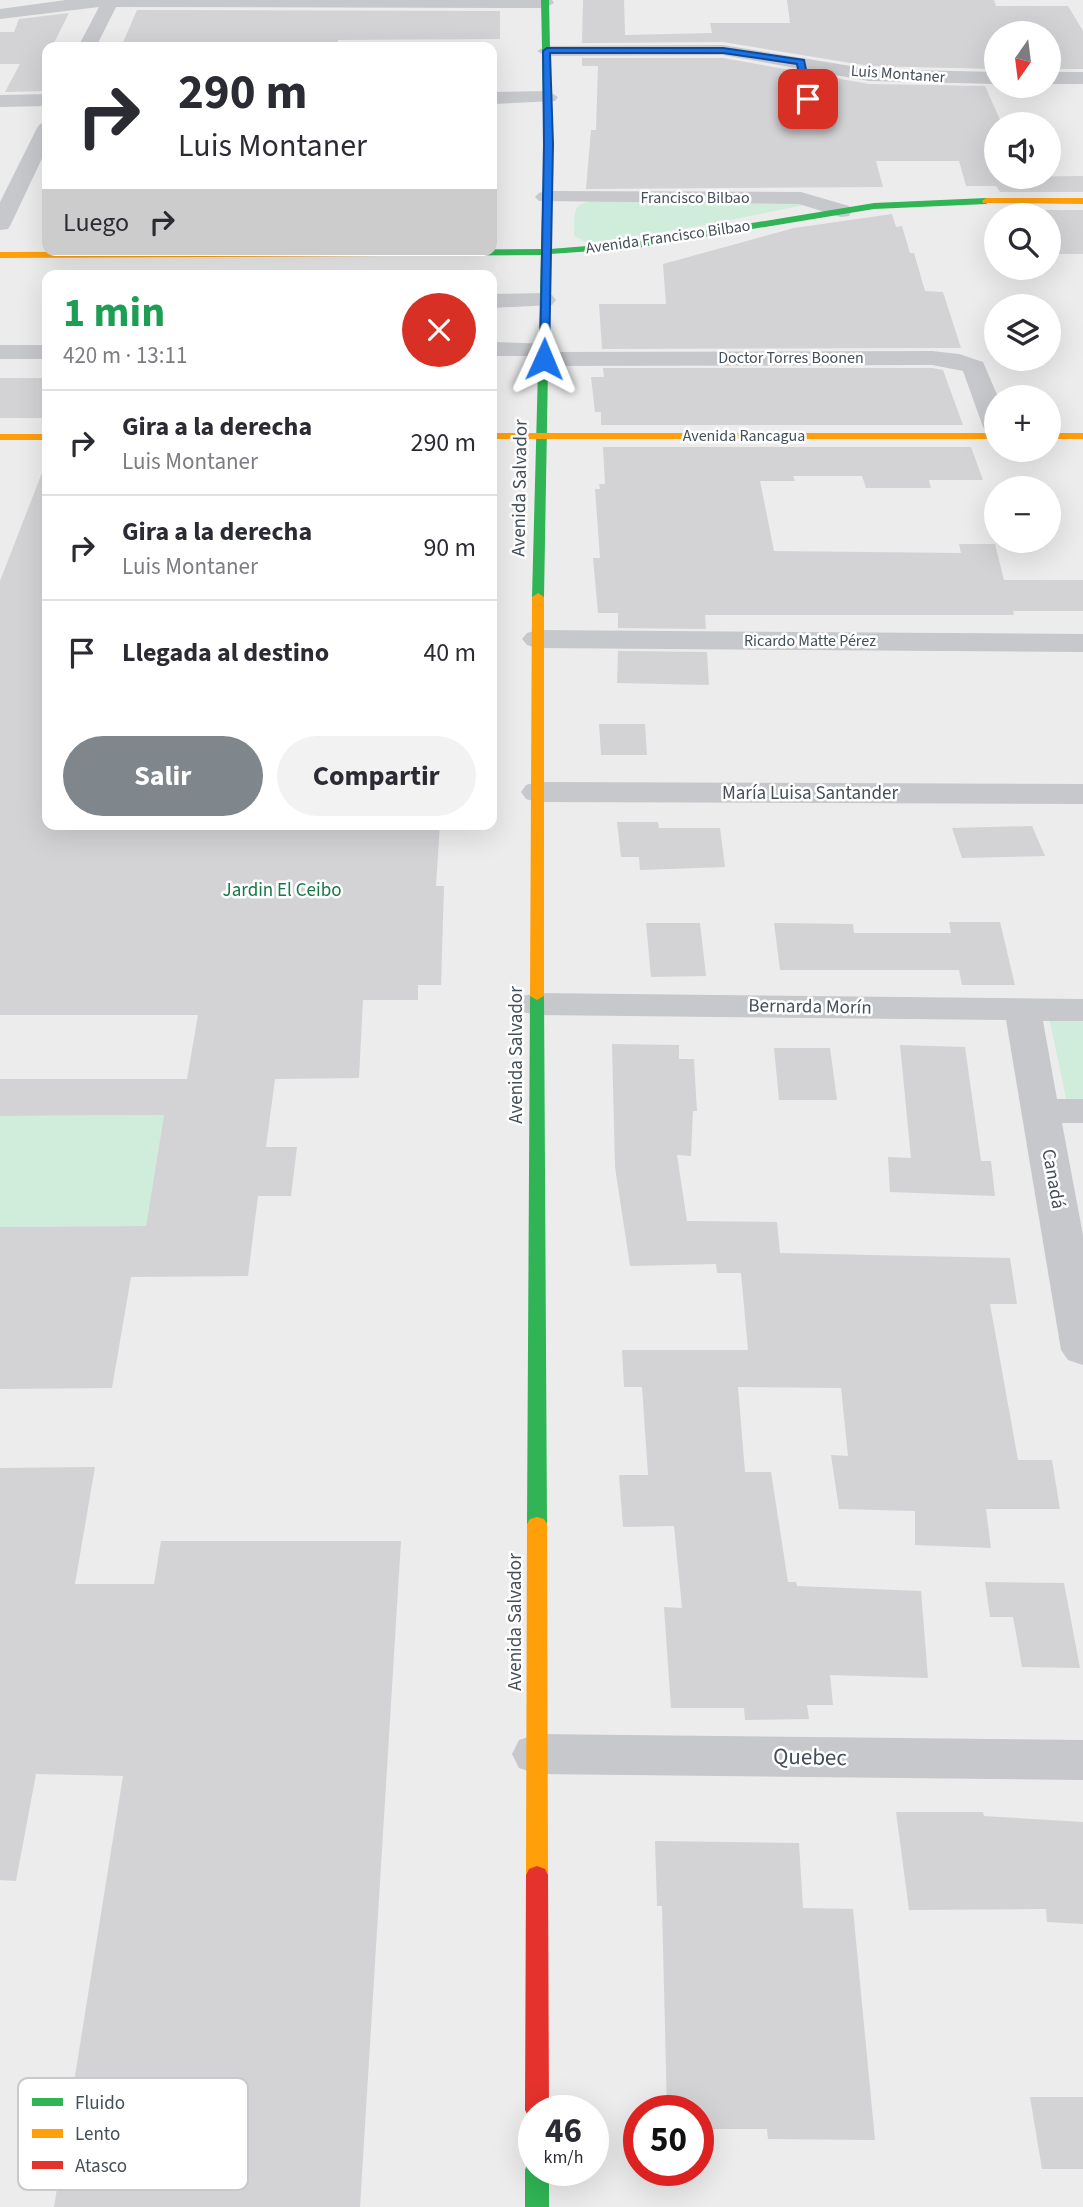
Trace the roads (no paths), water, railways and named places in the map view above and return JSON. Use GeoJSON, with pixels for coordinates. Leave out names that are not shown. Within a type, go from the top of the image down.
{"type":"FeatureCollection","features":[{"type":"Feature","properties":{"kind":"main road","name":"Avenida Salvador"},"geometry":{"type":"LineString","coordinates":[[537,2095],[537,639],[548,97],[545,1]]}},
{"type":"Feature","properties":{"kind":"main road","name":"Avenida Francisco Bilbao"},"geometry":{"type":"LineString","coordinates":[[497,252],[545,252],[637,245],[841,211],[911,204],[1083,201]]}},
{"type":"Feature","properties":{"kind":"main road","name":"Avenida Francisco Bilbao"},"geometry":{"type":"LineString","coordinates":[[0,255],[42,255]]}},
{"type":"Feature","properties":{"kind":"main road","name":"Avenida Rancagua"},"geometry":{"type":"LineString","coordinates":[[497,436],[984,436]]}},
{"type":"Feature","properties":{"kind":"main road"},"geometry":{"type":"LineString","coordinates":[[1061,436],[1083,436]]}},
{"type":"Feature","properties":{"kind":"main road"},"geometry":{"type":"LineString","coordinates":[[0,437],[42,437]]}},
{"type":"Feature","properties":{"kind":"main road"},"geometry":{"type":"LineString","coordinates":[[537,2186],[537,2207]]}},
{"type":"Feature","properties":{"kind":"street"},"geometry":{"type":"LineString","coordinates":[[0,14],[69,3],[110,1],[545,1]]}},
{"type":"Feature","properties":{"kind":"street"},"geometry":{"type":"LineString","coordinates":[[90,42],[110,1]]}},
{"type":"Feature","properties":{"kind":"street","name":"Luis Montaner"},"geometry":{"type":"LineString","coordinates":[[547,51],[723,50],[890,77],[984,78]]}},
{"type":"Feature","properties":{"kind":"street"},"geometry":{"type":"LineString","coordinates":[[801,62],[808,99]]}},
{"type":"Feature","properties":{"kind":"street"},"geometry":{"type":"LineString","coordinates":[[1061,78],[1083,78]]}},
{"type":"Feature","properties":{"kind":"street"},"geometry":{"type":"LineString","coordinates":[[497,97],[548,97]]}},
{"type":"Feature","properties":{"kind":"street"},"geometry":{"type":"LineString","coordinates":[[0,101],[42,100]]}},
{"type":"Feature","properties":{"kind":"street"},"geometry":{"type":"LineString","coordinates":[[0,224],[42,138]]}},
{"type":"Feature","properties":{"kind":"street","name":"Francisco Bilbao"},"geometry":{"type":"LineString","coordinates":[[546,197],[801,198],[841,211]]}},
{"type":"Feature","properties":{"kind":"street"},"geometry":{"type":"LineString","coordinates":[[497,300],[544,300]]}},
{"type":"Feature","properties":{"kind":"street","name":"Doctor Torres Boonen"},"geometry":{"type":"LineString","coordinates":[[497,349],[544,354],[932,358],[959,361],[974,367],[984,394]]}},
{"type":"Feature","properties":{"kind":"street"},"geometry":{"type":"LineString","coordinates":[[0,352],[42,352]]}},
{"type":"Feature","properties":{"kind":"street","name":"Ricardo Matte Pérez"},"geometry":{"type":"LineString","coordinates":[[537,639],[1083,643]]}},
{"type":"Feature","properties":{"kind":"street","name":"María Luisa Santander"},"geometry":{"type":"LineString","coordinates":[[537,792],[1083,794]]}},
{"type":"Feature","properties":{"kind":"street","name":"Bernarda Morín"},"geometry":{"type":"LineString","coordinates":[[536,1004],[1083,1010]]}},
{"type":"Feature","properties":{"kind":"street","name":"Canadá"},"geometry":{"type":"LineString","coordinates":[[1022,1009],[1083,1350]]}},
{"type":"Feature","properties":{"kind":"street"},"geometry":{"type":"LineString","coordinates":[[1040,1111],[1083,1111]]}},
{"type":"Feature","properties":{"kind":"street","name":"Quebec"},"geometry":{"type":"LineString","coordinates":[[537,1754],[1083,1760]]}},
{"type":"Feature","properties":{"kind":"park label","name":"Jardin El Ceibo"},"geometry":{"type":"Point","coordinates":[282,890]}}]}
